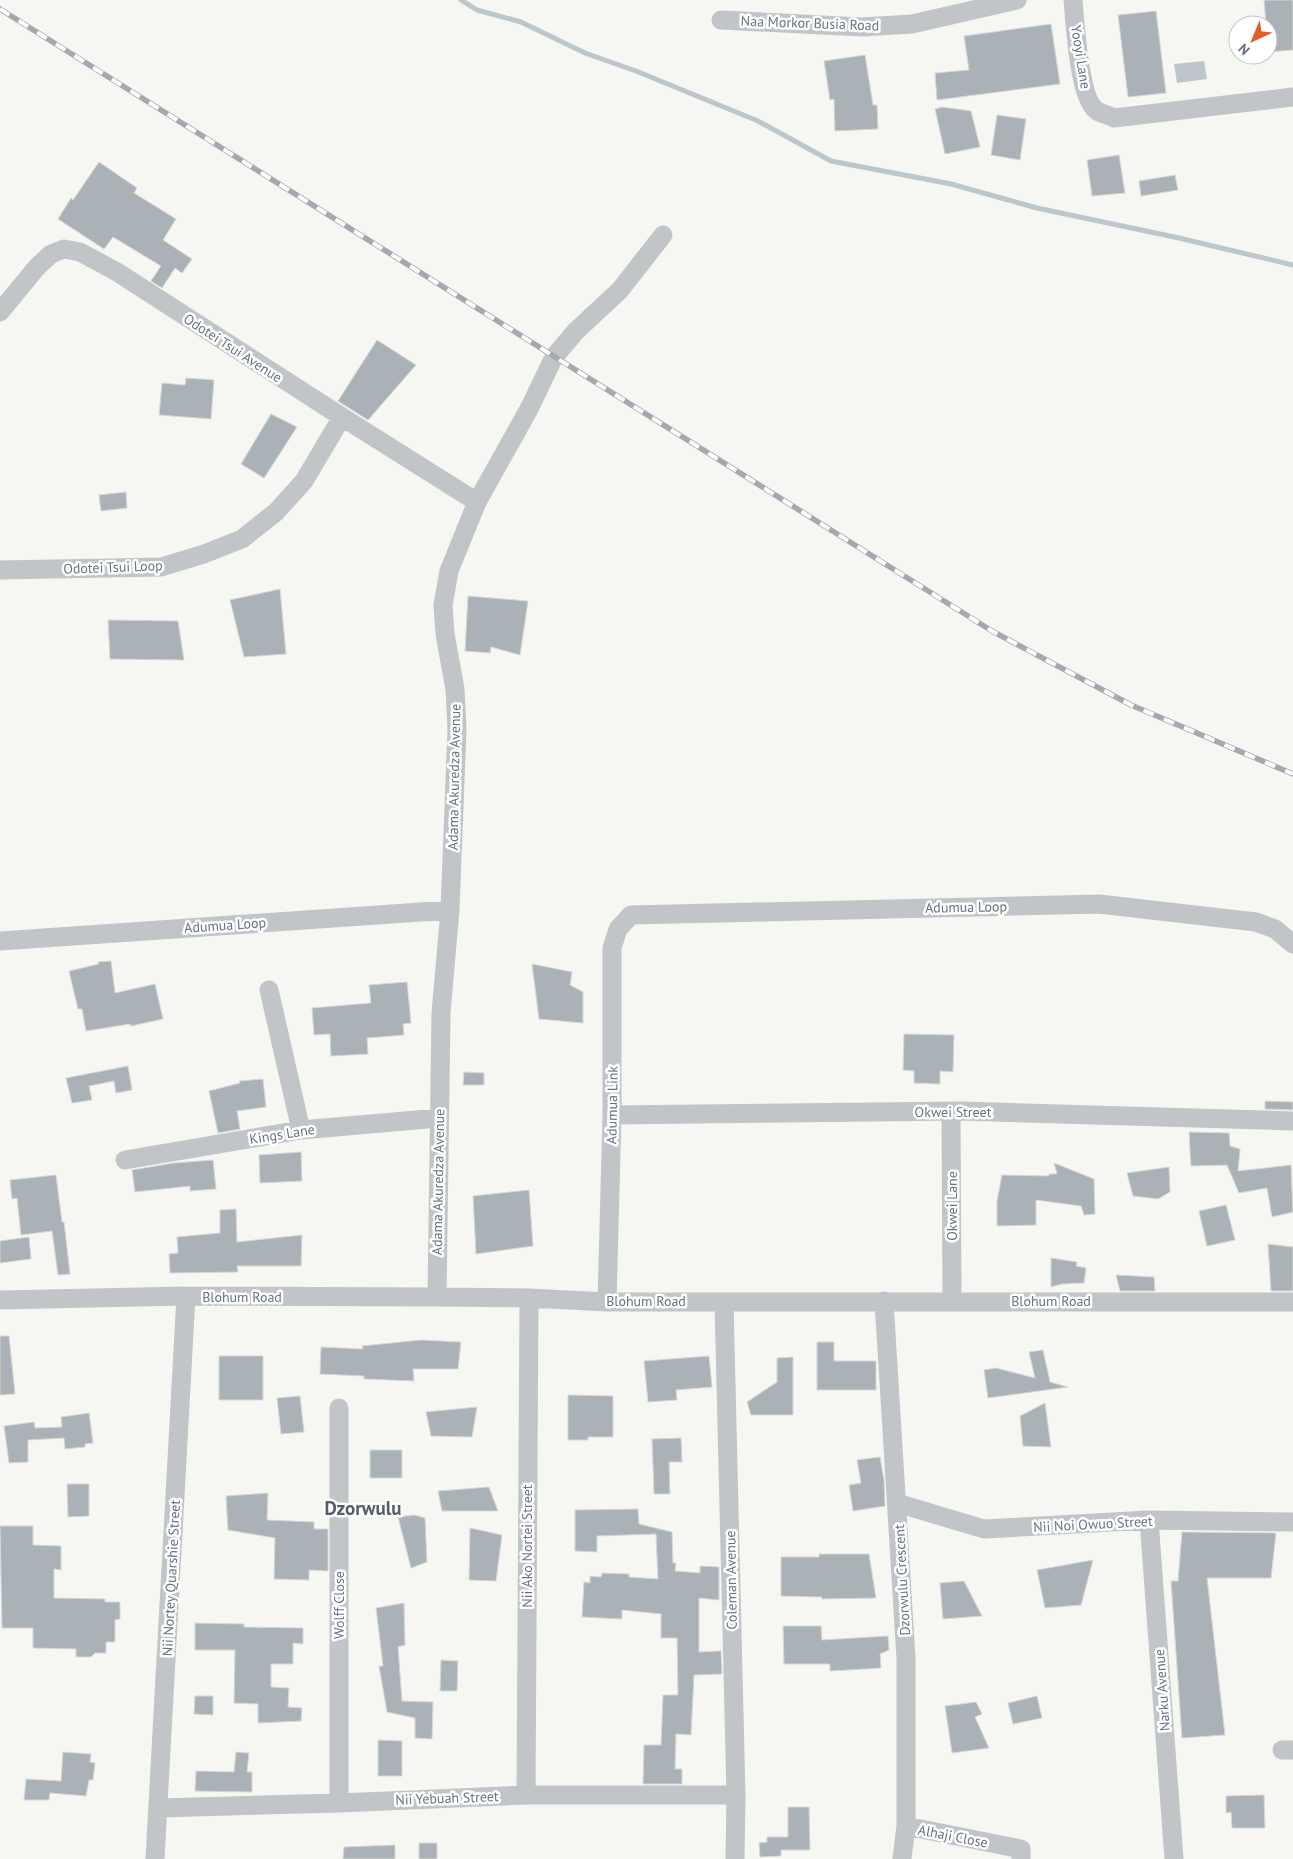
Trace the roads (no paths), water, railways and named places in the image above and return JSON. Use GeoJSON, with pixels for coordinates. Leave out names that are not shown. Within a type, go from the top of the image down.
{"type":"FeatureCollection","features":[{"type":"Feature","properties":{"kind":"street","name":"Naa Morkor Busia Road"},"geometry":{"type":"LineString","coordinates":[[721,20],[862,27],[912,24],[1017,0]]}},
{"type":"Feature","properties":{"kind":"street","name":"Yooyi Lane"},"geometry":{"type":"LineString","coordinates":[[1073,0],[1083,86],[1090,103],[1096,110],[1114,118],[1293,97]]}},
{"type":"Feature","properties":{"kind":"street","name":"Adama Akuredza Avenue"},"geometry":{"type":"LineString","coordinates":[[437,1297],[441,1013],[450,910],[457,729],[455,689],[445,634],[443,605],[449,571],[477,502],[529,409],[554,357],[576,331],[620,290],[663,235]]}},
{"type":"Feature","properties":{"kind":"street","name":"Odotei Tsui Avenue"},"geometry":{"type":"LineString","coordinates":[[0,312],[37,267],[51,254],[64,250],[80,252],[117,272],[477,502]]}},
{"type":"Feature","properties":{"kind":"street","name":"Odotei Tsui Loop"},"geometry":{"type":"LineString","coordinates":[[0,570],[161,567],[204,554],[242,539],[276,512],[304,480],[342,417]]}},
{"type":"Feature","properties":{"kind":"street","name":"Adumua Loop"},"geometry":{"type":"LineString","coordinates":[[631,915],[1099,904],[1256,922],[1275,929],[1293,944]]}},
{"type":"Feature","properties":{"kind":"street","name":"Adumua Loop"},"geometry":{"type":"LineString","coordinates":[[0,941],[450,910]]}},
{"type":"Feature","properties":{"kind":"street","name":"Adumua Link"},"geometry":{"type":"LineString","coordinates":[[608,1302],[612,1115],[612,948],[618,929],[631,915]]}},
{"type":"Feature","properties":{"kind":"street"},"geometry":{"type":"LineString","coordinates":[[269,990],[301,1130]]}},
{"type":"Feature","properties":{"kind":"street","name":"Okwei Street"},"geometry":{"type":"LineString","coordinates":[[612,1115],[951,1112],[1293,1121]]}},
{"type":"Feature","properties":{"kind":"street","name":"Okwei Lane"},"geometry":{"type":"LineString","coordinates":[[951,1112],[952,1301]]}},
{"type":"Feature","properties":{"kind":"street","name":"Kings Lane"},"geometry":{"type":"LineString","coordinates":[[125,1160],[301,1130],[439,1118]]}},
{"type":"Feature","properties":{"kind":"street","name":"Blohum Road"},"geometry":{"type":"LineString","coordinates":[[0,1300],[186,1296],[529,1298],[608,1302],[1293,1302]]}},
{"type":"Feature","properties":{"kind":"street","name":"Nii Nortey Quarshie Street"},"geometry":{"type":"LineString","coordinates":[[155,1859],[186,1296]]}},
{"type":"Feature","properties":{"kind":"street","name":"Nii Ako Nortei Street"},"geometry":{"type":"LineString","coordinates":[[526,1795],[529,1298]]}},
{"type":"Feature","properties":{"kind":"street","name":"Dzorwulu Crescent"},"geometry":{"type":"LineString","coordinates":[[884,1301],[906,1658],[906,1826],[902,1859]]}},
{"type":"Feature","properties":{"kind":"street","name":"Coleman Avenue"},"geometry":{"type":"LineString","coordinates":[[724,1302],[736,1795],[735,1859]]}},
{"type":"Feature","properties":{"kind":"street","name":"Wolff Close"},"geometry":{"type":"LineString","coordinates":[[339,1408],[339,1803]]}},
{"type":"Feature","properties":{"kind":"street","name":"Nii Noi Owuo Street"},"geometry":{"type":"LineString","coordinates":[[897,1503],[984,1529],[1150,1520],[1293,1522]]}},
{"type":"Feature","properties":{"kind":"street","name":"Narku Avenue"},"geometry":{"type":"LineString","coordinates":[[1150,1520],[1174,1859]]}},
{"type":"Feature","properties":{"kind":"street","name":"Nii Yebuah Street"},"geometry":{"type":"LineString","coordinates":[[159,1808],[526,1795],[736,1795]]}},
{"type":"Feature","properties":{"kind":"street","name":"Alhaji Close"},"geometry":{"type":"LineString","coordinates":[[906,1826],[1021,1850],[1021,1859]]}},
{"type":"Feature","properties":{"kind":"waterway"},"geometry":{"type":"LineString","coordinates":[[461,0],[477,10],[521,22],[585,53],[636,71],[758,121],[831,161],[951,184],[1037,208],[1179,238],[1293,265]]}},
{"type":"Feature","properties":{"kind":"railway"},"geometry":{"type":"LineString","coordinates":[[0,9],[992,631],[1131,705],[1293,774]]}},
{"type":"Feature","properties":{"kind":"district","name":"Dzorwulu"},"geometry":{"type":"Point","coordinates":[363,1508]}}]}
